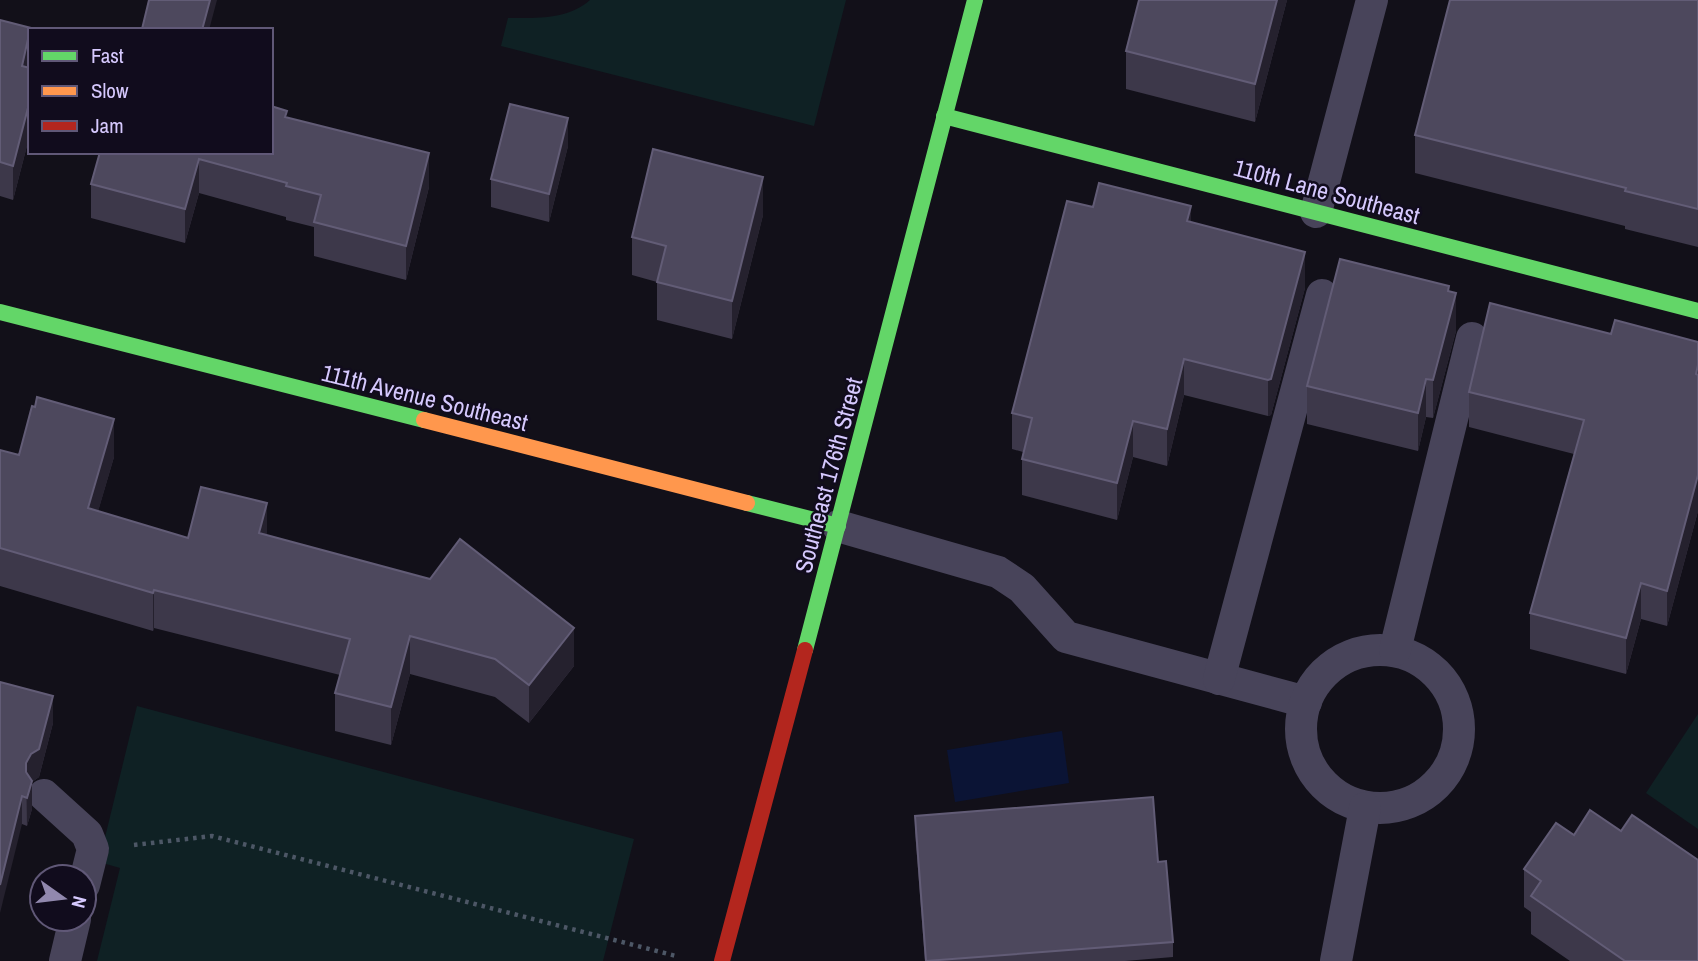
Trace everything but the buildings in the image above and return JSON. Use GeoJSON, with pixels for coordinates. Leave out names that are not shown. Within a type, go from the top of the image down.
{"type":"FeatureCollection","features":[{"type":"Feature","properties":{"kind":"street","name":"Southeast 176th Street"},"geometry":{"type":"LineString","coordinates":[[722,961],[975,0]]}},
{"type":"Feature","properties":{"kind":"street","name":"110th Lane Southeast"},"geometry":{"type":"LineString","coordinates":[[944,116],[1698,311]]}},
{"type":"Feature","properties":{"kind":"street","name":"111th Avenue Southeast"},"geometry":{"type":"LineString","coordinates":[[0,312],[838,526]]}},
{"type":"Feature","properties":{"kind":"lane"},"geometry":{"type":"LineString","coordinates":[[1316,212],[1372,0]]}},
{"type":"Feature","properties":{"kind":"lane"},"geometry":{"type":"LineString","coordinates":[[1219,679],[1322,295]]}},
{"type":"Feature","properties":{"kind":"lane"},"geometry":{"type":"LineString","coordinates":[[1395,650],[1472,338]]}},
{"type":"Feature","properties":{"kind":"lane"},"geometry":{"type":"LineString","coordinates":[[838,526],[998,572],[1022,588],[1066,638],[1306,702]]}},
{"type":"Feature","properties":{"kind":"lane"},"geometry":{"type":"LineString","coordinates":[[1363,650],[1395,650],[1424,661],[1446,684],[1458,712],[1459,743],[1448,773],[1426,795],[1397,808],[1366,808],[1336,796],[1314,775],[1302,746],[1302,714],[1312,685],[1335,663],[1363,650]]}},
{"type":"Feature","properties":{"kind":"lane"},"geometry":{"type":"LineString","coordinates":[[44,795],[87,834],[93,849],[90,863]]}},
{"type":"Feature","properties":{"kind":"lane"},"geometry":{"type":"LineString","coordinates":[[1336,961],[1366,808]]}},
{"type":"Feature","properties":{"kind":"lane"},"geometry":{"type":"LineString","coordinates":[[65,961],[72,933]]}},
{"type":"Feature","properties":{"kind":"path"},"geometry":{"type":"LineString","coordinates":[[93,849],[212,836],[681,958]]}},
{"type":"Feature","properties":{"kind":"shaded area"},"geometry":{"type":"Polygon","coordinates":[[[590,0],[846,0],[814,126],[501,46],[508,18],[540,18],[562,14],[581,7],[590,0]]]}},
{"type":"Feature","properties":{"kind":"shaded area"},"geometry":{"type":"Polygon","coordinates":[[[137,706],[634,839],[603,961],[97,961],[120,868],[99,862],[137,706]]]}},
{"type":"Feature","properties":{"kind":"shaded area"},"geometry":{"type":"Polygon","coordinates":[[[1698,714],[1698,829],[1646,793],[1698,714]]]}},
{"type":"Feature","properties":{"kind":"water"},"geometry":{"type":"Polygon","coordinates":[[[1062,731],[1069,783],[955,802],[947,750],[1062,731]]]}},
{"type":"Feature","properties":{"kind":"traffic: fast"},"geometry":{"type":"LineString","coordinates":[[805,650],[975,0]]}},
{"type":"Feature","properties":{"kind":"traffic: fast"},"geometry":{"type":"LineString","coordinates":[[944,116],[1698,311]]}},
{"type":"Feature","properties":{"kind":"traffic: fast"},"geometry":{"type":"LineString","coordinates":[[0,312],[424,420]]}},
{"type":"Feature","properties":{"kind":"traffic: fast"},"geometry":{"type":"LineString","coordinates":[[747,503],[838,526]]}},
{"type":"Feature","properties":{"kind":"traffic: slow"},"geometry":{"type":"LineString","coordinates":[[424,420],[747,503]]}},
{"type":"Feature","properties":{"kind":"traffic: jam"},"geometry":{"type":"LineString","coordinates":[[722,961],[805,650]]}}]}
